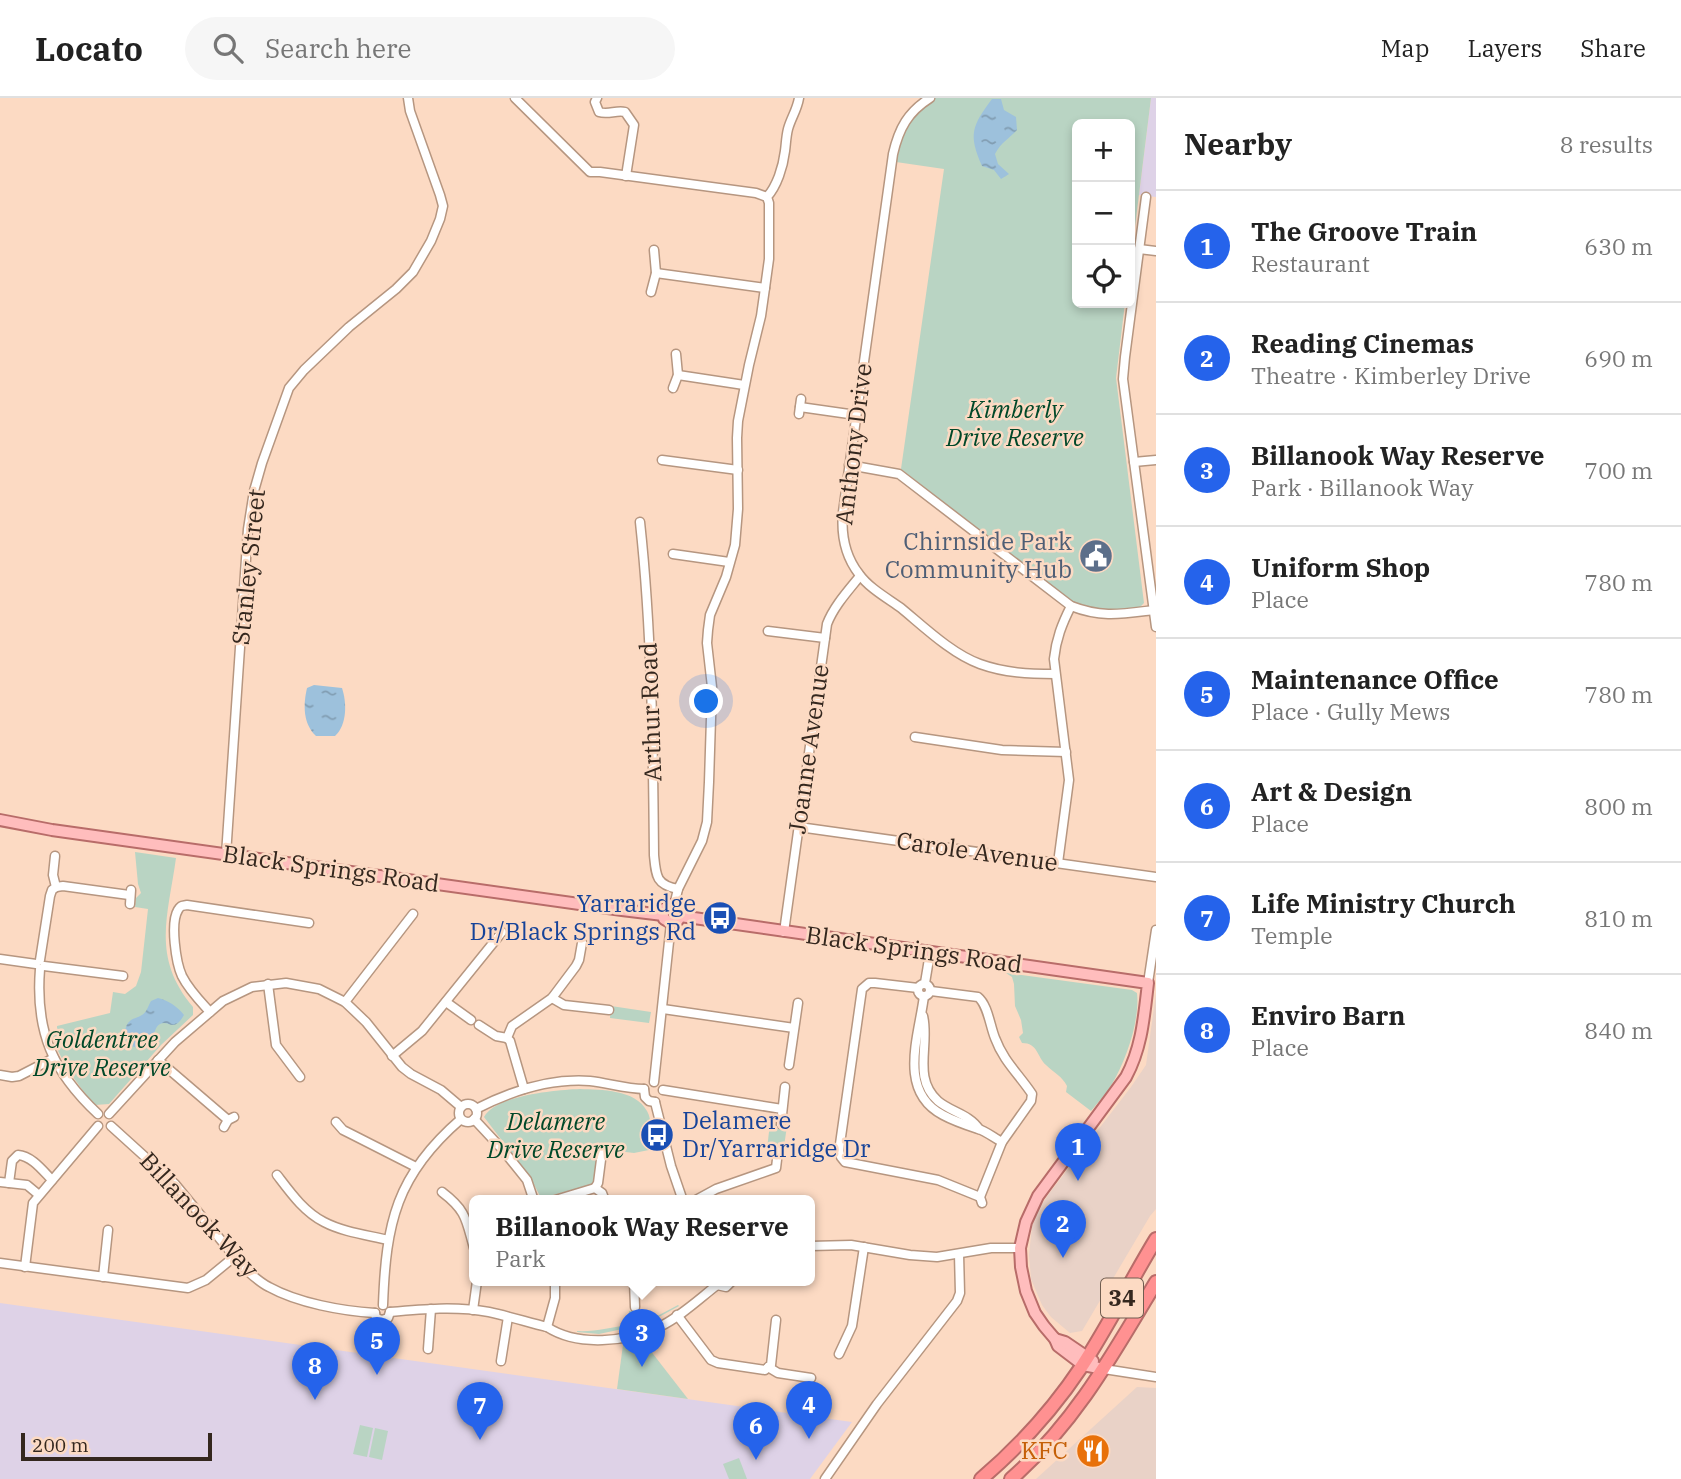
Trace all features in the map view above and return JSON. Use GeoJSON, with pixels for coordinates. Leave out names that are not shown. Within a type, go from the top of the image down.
{"type":"FeatureCollection","features":[{"type":"Feature","properties":{"kind":"highway","name":"34"},"geometry":{"type":"LineString","coordinates":[[981,1479],[1028,1436],[1072,1380],[1156,1239]]}},
{"type":"Feature","properties":{"kind":"highway","name":"34"},"geometry":{"type":"LineString","coordinates":[[1011,1479],[1055,1436],[1104,1369],[1156,1282]]}},
{"type":"Feature","properties":{"kind":"main road","name":"Black Springs Road"},"geometry":{"type":"LineString","coordinates":[[0,821],[663,915]]}},
{"type":"Feature","properties":{"kind":"main road"},"geometry":{"type":"LineString","coordinates":[[674,906],[680,911],[676,919],[666,921],[663,915],[666,907],[674,906]]}},
{"type":"Feature","properties":{"kind":"main road","name":"Black Springs Road"},"geometry":{"type":"LineString","coordinates":[[676,919],[1148,983]]}},
{"type":"Feature","properties":{"kind":"main road"},"geometry":{"type":"LineString","coordinates":[[1104,1369],[1058,1346],[1035,1313],[1028,1299],[1020,1248],[1026,1222],[1038,1196],[1126,1077],[1134,1062],[1140,1042],[1148,983]]}},
{"type":"Feature","properties":{"kind":"main road"},"geometry":{"type":"LineString","coordinates":[[1055,1339],[1065,1342],[1085,1361]]}},
{"type":"Feature","properties":{"kind":"main road"},"geometry":{"type":"LineString","coordinates":[[1066,1352],[1072,1380]]}},
{"type":"Feature","properties":{"kind":"street","name":"Stanley Street"},"geometry":{"type":"LineString","coordinates":[[226,855],[248,529],[262,463],[289,388],[349,327],[413,272],[440,219],[443,206],[440,194],[410,111],[408,98]]}},
{"type":"Feature","properties":{"kind":"street"},"geometry":{"type":"LineString","coordinates":[[515,98],[590,172],[756,193],[767,197]]}},
{"type":"Feature","properties":{"kind":"street"},"geometry":{"type":"LineString","coordinates":[[597,98],[595,102],[599,112],[625,112],[634,125],[626,176]]}},
{"type":"Feature","properties":{"kind":"street"},"geometry":{"type":"LineString","coordinates":[[767,197],[777,182],[785,155],[789,126],[799,98]]}},
{"type":"Feature","properties":{"kind":"street","name":"Anthony Drive"},"geometry":{"type":"LineString","coordinates":[[930,98],[913,112],[897,136],[849,465],[843,533],[850,558],[860,576],[957,652],[999,670],[1020,674],[1055,674]]}},
{"type":"Feature","properties":{"kind":"street"},"geometry":{"type":"LineString","coordinates":[[674,906],[678,889],[702,841],[706,822],[712,687],[708,630],[710,615],[726,577],[735,545],[737,438],[744,385],[761,317],[765,288],[769,248],[767,197]]}},
{"type":"Feature","properties":{"kind":"street"},"geometry":{"type":"LineString","coordinates":[[1146,197],[1123,379],[1152,566],[1156,627]]}},
{"type":"Feature","properties":{"kind":"street"},"geometry":{"type":"LineString","coordinates":[[1139,249],[1156,251]]}},
{"type":"Feature","properties":{"kind":"street"},"geometry":{"type":"LineString","coordinates":[[651,292],[656,273],[654,250]]}},
{"type":"Feature","properties":{"kind":"street"},"geometry":{"type":"LineString","coordinates":[[656,273],[765,288]]}},
{"type":"Feature","properties":{"kind":"street"},"geometry":{"type":"LineString","coordinates":[[673,388],[678,376],[676,354]]}},
{"type":"Feature","properties":{"kind":"street"},"geometry":{"type":"LineString","coordinates":[[678,376],[744,385]]}},
{"type":"Feature","properties":{"kind":"street"},"geometry":{"type":"LineString","coordinates":[[800,407],[856,415]]}},
{"type":"Feature","properties":{"kind":"street"},"geometry":{"type":"LineString","coordinates":[[662,460],[738,470]]}},
{"type":"Feature","properties":{"kind":"street"},"geometry":{"type":"LineString","coordinates":[[1134,462],[1156,460]]}},
{"type":"Feature","properties":{"kind":"street"},"geometry":{"type":"LineString","coordinates":[[849,465],[899,474],[1071,606],[1101,615],[1154,610]]}},
{"type":"Feature","properties":{"kind":"street","name":"Arthur Road"},"geometry":{"type":"LineString","coordinates":[[640,522],[653,699],[654,855],[660,883],[678,889]]}},
{"type":"Feature","properties":{"kind":"street"},"geometry":{"type":"LineString","coordinates":[[673,554],[729,562]]}},
{"type":"Feature","properties":{"kind":"street","name":"Joanne Avenue"},"geometry":{"type":"LineString","coordinates":[[784,932],[825,638],[831,615],[860,576]]}},
{"type":"Feature","properties":{"kind":"street"},"geometry":{"type":"LineString","coordinates":[[1058,863],[1069,780],[1055,674],[1055,644],[1071,606]]}},
{"type":"Feature","properties":{"kind":"street"},"geometry":{"type":"LineString","coordinates":[[768,631],[825,638]]}},
{"type":"Feature","properties":{"kind":"street"},"geometry":{"type":"LineString","coordinates":[[915,737],[1002,750],[1066,752]]}},
{"type":"Feature","properties":{"kind":"street","name":"Carole Avenue"},"geometry":{"type":"LineString","coordinates":[[799,827],[1156,877]]}},
{"type":"Feature","properties":{"kind":"street"},"geometry":{"type":"LineString","coordinates":[[55,856],[53,875],[56,887]]}},
{"type":"Feature","properties":{"kind":"street"},"geometry":{"type":"LineString","coordinates":[[98,1114],[76,1092],[54,1058],[43,1029],[38,1001],[40,965],[50,896],[52,890],[63,886],[130,896]]}},
{"type":"Feature","properties":{"kind":"street"},"geometry":{"type":"LineString","coordinates":[[210,1012],[192,993],[178,964],[175,937],[178,909],[187,905],[309,923]]}},
{"type":"Feature","properties":{"kind":"street"},"geometry":{"type":"LineString","coordinates":[[345,1002],[413,914]]}},
{"type":"Feature","properties":{"kind":"street"},"geometry":{"type":"LineString","coordinates":[[654,1082],[676,919]]}},
{"type":"Feature","properties":{"kind":"street"},"geometry":{"type":"LineString","coordinates":[[1148,983],[1156,930]]}},
{"type":"Feature","properties":{"kind":"street"},"geometry":{"type":"LineString","coordinates":[[393,1056],[422,1031],[502,932]]}},
{"type":"Feature","properties":{"kind":"street"},"geometry":{"type":"LineString","coordinates":[[524,1088],[508,1038],[512,1026],[552,998],[579,960],[582,943]]}},
{"type":"Feature","properties":{"kind":"street"},"geometry":{"type":"LineString","coordinates":[[922,986],[869,983],[862,989],[839,1151],[845,1161],[938,1180],[981,1200],[1002,1142],[1031,1101],[1032,1094],[1001,1052],[983,1001],[978,998],[919,993],[922,986],[930,953]]}},
{"type":"Feature","properties":{"kind":"street"},"geometry":{"type":"LineString","coordinates":[[0,959],[123,976]]}},
{"type":"Feature","properties":{"kind":"street"},"geometry":{"type":"LineString","coordinates":[[109,1114],[158,1059],[210,1012],[236,994],[252,987],[286,983],[319,989],[345,1002],[411,1074],[441,1090],[461,1107]]}},
{"type":"Feature","properties":{"kind":"street"},"geometry":{"type":"LineString","coordinates":[[268,984],[276,1045],[301,1078]]}},
{"type":"Feature","properties":{"kind":"street"},"geometry":{"type":"LineString","coordinates":[[928,994],[922,1013],[925,1035],[922,1065],[926,1084],[939,1102],[969,1117],[979,1129],[1002,1142]]}},
{"type":"Feature","properties":{"kind":"street"},"geometry":{"type":"LineString","coordinates":[[552,998],[564,1005],[609,1010]]}},
{"type":"Feature","properties":{"kind":"street"},"geometry":{"type":"LineString","coordinates":[[446,1002],[496,1036],[508,1038]]}},
{"type":"Feature","properties":{"kind":"street"},"geometry":{"type":"LineString","coordinates":[[789,1065],[798,1003]]}},
{"type":"Feature","properties":{"kind":"street"},"geometry":{"type":"LineString","coordinates":[[663,1009],[794,1028]]}},
{"type":"Feature","properties":{"kind":"street"},"geometry":{"type":"LineString","coordinates":[[0,1076],[19,1076],[54,1058]]}},
{"type":"Feature","properties":{"kind":"street"},"geometry":{"type":"LineString","coordinates":[[158,1059],[228,1122]]}},
{"type":"Feature","properties":{"kind":"street"},"geometry":{"type":"LineString","coordinates":[[475,1109],[506,1094],[545,1084],[575,1081],[644,1089]]}},
{"type":"Feature","properties":{"kind":"street"},"geometry":{"type":"LineString","coordinates":[[648,1084],[659,1084],[663,1097],[655,1102],[649,1101],[645,1097],[644,1089],[648,1084]]}},
{"type":"Feature","properties":{"kind":"street"},"geometry":{"type":"LineString","coordinates":[[781,1124],[785,1087]]}},
{"type":"Feature","properties":{"kind":"street"},"geometry":{"type":"LineString","coordinates":[[663,1090],[782,1109]]}},
{"type":"Feature","properties":{"kind":"street"},"geometry":{"type":"LineString","coordinates":[[655,1102],[681,1195]]}},
{"type":"Feature","properties":{"kind":"street"},"geometry":{"type":"LineString","coordinates":[[461,1107],[469,1104],[475,1109],[476,1115],[469,1122],[461,1119]]}},
{"type":"Feature","properties":{"kind":"street"},"geometry":{"type":"LineString","coordinates":[[461,1107],[461,1119]]}},
{"type":"Feature","properties":{"kind":"street"},"geometry":{"type":"LineString","coordinates":[[98,1114],[109,1114],[111,1126],[104,1129],[98,1126],[98,1114]]}},
{"type":"Feature","properties":{"kind":"street"},"geometry":{"type":"LineString","coordinates":[[383,1305],[388,1240],[401,1195],[416,1167],[461,1119]]}},
{"type":"Feature","properties":{"kind":"street"},"geometry":{"type":"LineString","coordinates":[[474,1119],[527,1180],[532,1195]]}},
{"type":"Feature","properties":{"kind":"street"},"geometry":{"type":"LineString","coordinates":[[335,1122],[342,1130],[416,1167]]}},
{"type":"Feature","properties":{"kind":"street"},"geometry":{"type":"LineString","coordinates":[[25,1267],[33,1203],[98,1126]]}},
{"type":"Feature","properties":{"kind":"street","name":"Billanook Way"},"geometry":{"type":"LineString","coordinates":[[111,1126],[175,1184],[234,1257],[256,1278],[286,1294],[330,1306],[374,1313]]}},
{"type":"Feature","properties":{"kind":"street"},"geometry":{"type":"LineString","coordinates":[[705,1195],[776,1168],[778,1151]]}},
{"type":"Feature","properties":{"kind":"street"},"geometry":{"type":"LineString","coordinates":[[572,1195],[595,1188],[602,1152]]}},
{"type":"Feature","properties":{"kind":"street"},"geometry":{"type":"LineString","coordinates":[[39,1195],[27,1185],[4,1182],[14,1157],[23,1155],[29,1158],[52,1180]]}},
{"type":"Feature","properties":{"kind":"street"},"geometry":{"type":"LineString","coordinates":[[277,1175],[300,1203],[322,1222],[388,1240]]}},
{"type":"Feature","properties":{"kind":"street"},"geometry":{"type":"LineString","coordinates":[[595,1188],[603,1195]]}},
{"type":"Feature","properties":{"kind":"street"},"geometry":{"type":"LineString","coordinates":[[442,1192],[469,1220]]}},
{"type":"Feature","properties":{"kind":"street"},"geometry":{"type":"LineString","coordinates":[[103,1277],[108,1230]]}},
{"type":"Feature","properties":{"kind":"street"},"geometry":{"type":"LineString","coordinates":[[815,1247],[864,1247],[937,1257],[992,1248],[1020,1248]]}},
{"type":"Feature","properties":{"kind":"street"},"geometry":{"type":"LineString","coordinates":[[839,1354],[852,1326],[864,1247]]}},
{"type":"Feature","properties":{"kind":"street"},"geometry":{"type":"LineString","coordinates":[[825,1479],[872,1411],[957,1301],[960,1293],[959,1254]]}},
{"type":"Feature","properties":{"kind":"street"},"geometry":{"type":"LineString","coordinates":[[0,1263],[188,1288],[206,1280],[234,1257]]}},
{"type":"Feature","properties":{"kind":"street"},"geometry":{"type":"LineString","coordinates":[[473,1310],[476,1286]]}},
{"type":"Feature","properties":{"kind":"street"},"geometry":{"type":"LineString","coordinates":[[547,1327],[555,1298],[555,1286]]}},
{"type":"Feature","properties":{"kind":"street"},"geometry":{"type":"LineString","coordinates":[[634,1286],[635,1307]]}},
{"type":"Feature","properties":{"kind":"street"},"geometry":{"type":"LineString","coordinates":[[390,1312],[473,1310],[547,1327],[580,1339],[612,1339],[659,1327],[712,1286]]}},
{"type":"Feature","properties":{"kind":"street"},"geometry":{"type":"LineString","coordinates":[[383,1305],[390,1312]]}},
{"type":"Feature","properties":{"kind":"street"},"geometry":{"type":"LineString","coordinates":[[383,1305],[377,1307],[374,1313],[376,1318],[388,1318],[390,1312]]}},
{"type":"Feature","properties":{"kind":"street"},"geometry":{"type":"LineString","coordinates":[[428,1349],[431,1309]]}},
{"type":"Feature","properties":{"kind":"street"},"geometry":{"type":"LineString","coordinates":[[677,1315],[710,1360],[765,1370],[771,1365],[776,1320]]}},
{"type":"Feature","properties":{"kind":"street"},"geometry":{"type":"LineString","coordinates":[[501,1361],[508,1317]]}},
{"type":"Feature","properties":{"kind":"street"},"geometry":{"type":"LineString","coordinates":[[768,1367],[778,1373],[811,1378]]}},
{"type":"Feature","properties":{"kind":"street"},"geometry":{"type":"LineString","coordinates":[[1104,1369],[1156,1377]]}},
{"type":"Feature","properties":{"kind":"shaded area"},"geometry":{"type":"Polygon","coordinates":[[[1151,98],[1156,98],[1156,197],[1139,195],[1151,98]]]}},
{"type":"Feature","properties":{"kind":"shaded area"},"geometry":{"type":"Polygon","coordinates":[[[1156,993],[1156,1209],[1082,1331],[1070,1333],[1051,1317],[1042,1305],[1031,1279],[1029,1255],[1032,1226],[1048,1195],[1146,1065],[1156,993]]]}},
{"type":"Feature","properties":{"kind":"shaded area"},"geometry":{"type":"Polygon","coordinates":[[[0,1303],[852,1422],[810,1479],[0,1479],[0,1303]]]}},
{"type":"Feature","properties":{"kind":"shaded area"},"geometry":{"type":"Polygon","coordinates":[[[1137,1387],[1156,1388],[1156,1479],[1036,1479],[1137,1387]]]}},
{"type":"Feature","properties":{"kind":"green space","name":"Kimberly Drive Reserve"},"geometry":{"type":"Polygon","coordinates":[[[935,98],[1151,98],[1135,227],[1135,119],[1072,119],[1072,308],[1124,308],[1116,378],[1144,603],[1139,608],[1110,611],[1072,603],[901,469],[944,169],[896,162],[907,125],[935,98]]]}},
{"type":"Feature","properties":{"kind":"green space","name":"Goldentree Drive Reserve"},"geometry":{"type":"Polygon","coordinates":[[[135,852],[176,858],[167,917],[167,953],[180,989],[193,1007],[193,1015],[161,1045],[109,1104],[95,1105],[69,1070],[50,1032],[57,1030],[57,1026],[110,1013],[113,992],[125,994],[136,986],[141,972],[148,909],[135,907],[136,898],[141,893],[135,852]]]}},
{"type":"Feature","properties":{"kind":"green space"},"geometry":{"type":"Polygon","coordinates":[[[1006,973],[1132,990],[1137,993],[1134,1028],[1127,1052],[1112,1084],[1091,1111],[1066,1092],[1065,1083],[1043,1062],[1031,1045],[1022,1043],[1019,1037],[1023,1033],[1015,1006],[1014,984],[1012,977],[1006,973]]]}},
{"type":"Feature","properties":{"kind":"green space"},"geometry":{"type":"Polygon","coordinates":[[[611,1006],[651,1012],[649,1023],[610,1018],[611,1006]]]}},
{"type":"Feature","properties":{"kind":"green space","name":"Delamere Drive Reserve"},"geometry":{"type":"Polygon","coordinates":[[[598,1090],[617,1092],[634,1098],[647,1111],[654,1149],[634,1153],[600,1149],[595,1184],[553,1195],[539,1195],[530,1177],[484,1117],[501,1103],[542,1092],[598,1090]]]}},
{"type":"Feature","properties":{"kind":"green space"},"geometry":{"type":"Polygon","coordinates":[[[770,1123],[787,1126],[783,1153],[766,1158],[770,1123]]]}},
{"type":"Feature","properties":{"kind":"green space"},"geometry":{"type":"Polygon","coordinates":[[[678,1305],[646,1324],[599,1334],[577,1332],[629,1325],[629,1311],[641,1311],[646,1322],[678,1305]]]}},
{"type":"Feature","properties":{"kind":"green space"},"geometry":{"type":"Polygon","coordinates":[[[643,1341],[688,1399],[617,1389],[623,1345],[643,1341]]]}},
{"type":"Feature","properties":{"kind":"green space"},"geometry":{"type":"Polygon","coordinates":[[[360,1425],[373,1428],[367,1457],[353,1454],[360,1425]]]}},
{"type":"Feature","properties":{"kind":"green space"},"geometry":{"type":"Polygon","coordinates":[[[375,1428],[388,1431],[382,1460],[369,1457],[375,1428]]]}},
{"type":"Feature","properties":{"kind":"green space"},"geometry":{"type":"Polygon","coordinates":[[[739,1458],[747,1479],[729,1479],[723,1464],[739,1458]]]}},
{"type":"Feature","properties":{"kind":"water"},"geometry":{"type":"Polygon","coordinates":[[[992,99],[1001,99],[1004,110],[1016,117],[1017,130],[995,154],[998,164],[1009,174],[1001,179],[994,170],[982,166],[974,138],[976,124],[992,99]]]}},
{"type":"Feature","properties":{"kind":"water"},"geometry":{"type":"Polygon","coordinates":[[[314,685],[342,688],[345,713],[342,726],[335,736],[316,736],[309,726],[305,714],[306,694],[307,688],[314,685]]]}},
{"type":"Feature","properties":{"kind":"water"},"geometry":{"type":"Polygon","coordinates":[[[158,998],[172,1004],[184,1015],[177,1024],[163,1023],[158,1026],[150,1046],[141,1049],[131,1046],[126,1036],[126,1026],[144,1013],[151,1001],[158,998]]]}},
{"type":"Feature","properties":{"kind":"place","name":"Chirnside Park Community Hub"},"geometry":{"type":"Point","coordinates":[1096,556]}},
{"type":"Feature","properties":{"kind":"place","name":"Yarraridge Dr/Black Springs Rd"},"geometry":{"type":"Point","coordinates":[720,918]}},
{"type":"Feature","properties":{"kind":"place","name":"Delamere Dr/Yarraridge Dr"},"geometry":{"type":"Point","coordinates":[657,1135]}},
{"type":"Feature","properties":{"kind":"place","name":"The Groove Train"},"geometry":{"type":"Point","coordinates":[1078,1181]}},
{"type":"Feature","properties":{"kind":"place","name":"Reading Cinemas"},"geometry":{"type":"Point","coordinates":[1063,1258]}},
{"type":"Feature","properties":{"kind":"place","name":"Billanook Way Reserve"},"geometry":{"type":"Point","coordinates":[642,1367]}},
{"type":"Feature","properties":{"kind":"place","name":"Maintenance Office"},"geometry":{"type":"Point","coordinates":[377,1375]}},
{"type":"Feature","properties":{"kind":"place","name":"Enviro Barn"},"geometry":{"type":"Point","coordinates":[315,1400]}},
{"type":"Feature","properties":{"kind":"place","name":"Uniform Shop"},"geometry":{"type":"Point","coordinates":[809,1439]}},
{"type":"Feature","properties":{"kind":"place","name":"Life Ministry Church"},"geometry":{"type":"Point","coordinates":[480,1440]}},
{"type":"Feature","properties":{"kind":"place","name":"KFC"},"geometry":{"type":"Point","coordinates":[1093,1451]}},
{"type":"Feature","properties":{"kind":"place","name":"Art & Design"},"geometry":{"type":"Point","coordinates":[756,1460]}}]}
